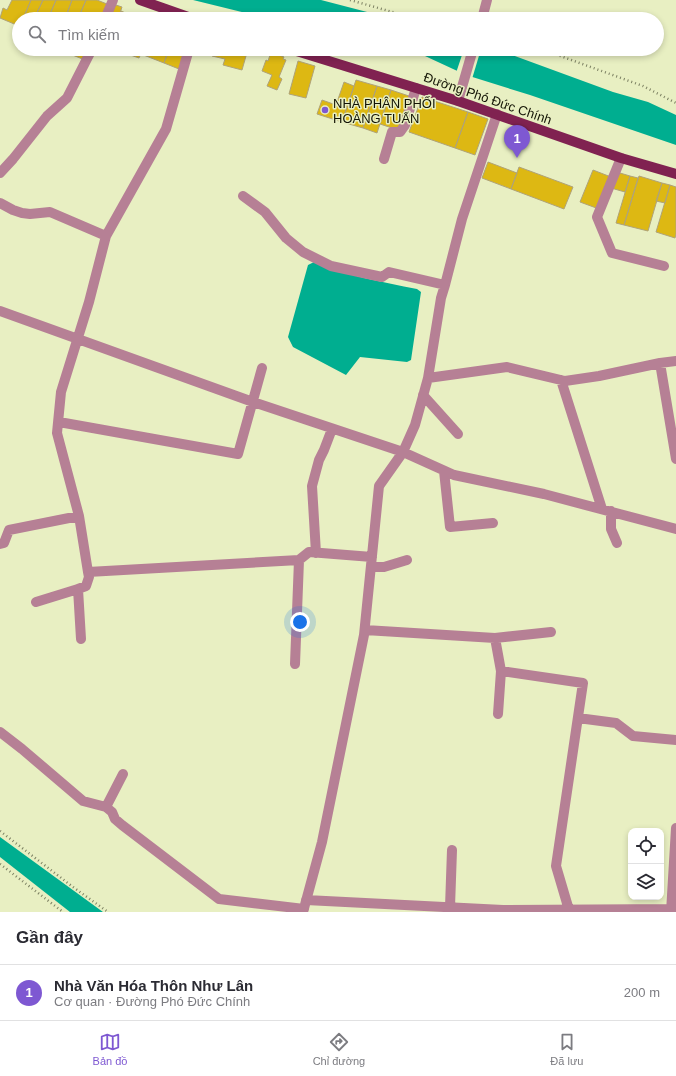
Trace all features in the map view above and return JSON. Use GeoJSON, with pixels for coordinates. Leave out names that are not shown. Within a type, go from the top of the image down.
{"type":"FeatureCollection","features":[{"type":"Feature","properties":{"kind":"main road"},"geometry":{"type":"LineString","coordinates":[[140,0],[174,12]]}},
{"type":"Feature","properties":{"kind":"main road","name":"Đường Phó Đức Chính"},"geometry":{"type":"LineString","coordinates":[[313,56],[458,101],[621,158],[676,174]]}},
{"type":"Feature","properties":{"kind":"street"},"geometry":{"type":"LineString","coordinates":[[108,12],[113,0]]}},
{"type":"Feature","properties":{"kind":"street"},"geometry":{"type":"LineString","coordinates":[[484,12],[487,0]]}},
{"type":"Feature","properties":{"kind":"street"},"geometry":{"type":"LineString","coordinates":[[0,173],[13,159],[46,116],[67,98],[88,56]]}},
{"type":"Feature","properties":{"kind":"street"},"geometry":{"type":"LineString","coordinates":[[36,602],[86,586],[90,577],[79,516],[57,433],[61,392],[89,302],[106,236],[166,129],[187,56]]}},
{"type":"Feature","properties":{"kind":"street"},"geometry":{"type":"LineString","coordinates":[[458,101],[471,56]]}},
{"type":"Feature","properties":{"kind":"street"},"geometry":{"type":"LineString","coordinates":[[384,159],[392,132],[400,132],[405,125],[416,88]]}},
{"type":"Feature","properties":{"kind":"street"},"geometry":{"type":"LineString","coordinates":[[305,907],[322,842],[365,630],[379,486],[403,452],[415,425],[428,378],[441,298],[462,219],[497,114]]}},
{"type":"Feature","properties":{"kind":"street"},"geometry":{"type":"LineString","coordinates":[[621,158],[597,217],[612,253],[664,266]]}},
{"type":"Feature","properties":{"kind":"street"},"geometry":{"type":"LineString","coordinates":[[243,196],[265,212],[286,238],[303,252],[331,266],[382,277],[389,272],[445,285]]}},
{"type":"Feature","properties":{"kind":"street"},"geometry":{"type":"LineString","coordinates":[[0,203],[22,213],[30,214],[50,212],[106,236]]}},
{"type":"Feature","properties":{"kind":"street"},"geometry":{"type":"LineString","coordinates":[[0,311],[253,402],[403,452],[454,475],[544,494],[676,529]]}},
{"type":"Feature","properties":{"kind":"street"},"geometry":{"type":"LineString","coordinates":[[428,378],[507,367],[566,381],[676,361]]}},
{"type":"Feature","properties":{"kind":"street"},"geometry":{"type":"LineString","coordinates":[[660,363],[675,445],[676,459]]}},
{"type":"Feature","properties":{"kind":"street"},"geometry":{"type":"LineString","coordinates":[[59,422],[238,454],[262,368]]}},
{"type":"Feature","properties":{"kind":"street"},"geometry":{"type":"LineString","coordinates":[[561,380],[607,510],[611,529],[617,543]]}},
{"type":"Feature","properties":{"kind":"street"},"geometry":{"type":"LineString","coordinates":[[423,395],[458,434]]}},
{"type":"Feature","properties":{"kind":"street"},"geometry":{"type":"LineString","coordinates":[[316,553],[312,486],[319,460],[332,429]]}},
{"type":"Feature","properties":{"kind":"street"},"geometry":{"type":"LineString","coordinates":[[444,471],[450,527],[493,523]]}},
{"type":"Feature","properties":{"kind":"street"},"geometry":{"type":"LineString","coordinates":[[0,544],[4,543],[9,530],[79,516]]}},
{"type":"Feature","properties":{"kind":"street"},"geometry":{"type":"LineString","coordinates":[[88,572],[299,560],[309,552],[371,562],[384,567],[407,560]]}},
{"type":"Feature","properties":{"kind":"street"},"geometry":{"type":"LineString","coordinates":[[295,664],[299,560]]}},
{"type":"Feature","properties":{"kind":"street"},"geometry":{"type":"LineString","coordinates":[[78,589],[81,639]]}},
{"type":"Feature","properties":{"kind":"street"},"geometry":{"type":"LineString","coordinates":[[365,630],[495,638],[551,632]]}},
{"type":"Feature","properties":{"kind":"street"},"geometry":{"type":"LineString","coordinates":[[495,638],[500,671],[498,714]]}},
{"type":"Feature","properties":{"kind":"street"},"geometry":{"type":"LineString","coordinates":[[500,671],[583,683],[556,866],[569,910]]}},
{"type":"Feature","properties":{"kind":"street"},"geometry":{"type":"LineString","coordinates":[[578,718],[616,723],[633,736],[676,740]]}},
{"type":"Feature","properties":{"kind":"street"},"geometry":{"type":"LineString","coordinates":[[0,732],[83,801],[106,807],[112,812],[115,819],[122,826],[219,900],[305,907],[450,908],[502,911],[673,910],[676,828]]}},
{"type":"Feature","properties":{"kind":"street"},"geometry":{"type":"LineString","coordinates":[[106,807],[123,774]]}},
{"type":"Feature","properties":{"kind":"street"},"geometry":{"type":"LineString","coordinates":[[450,908],[452,850]]}},
{"type":"Feature","properties":{"kind":"path"},"geometry":{"type":"LineString","coordinates":[[350,0],[392,12]]}},
{"type":"Feature","properties":{"kind":"path"},"geometry":{"type":"LineString","coordinates":[[559,56],[643,86],[676,103]]}},
{"type":"Feature","properties":{"kind":"path"},"geometry":{"type":"LineString","coordinates":[[0,831],[73,888],[108,912]]}},
{"type":"Feature","properties":{"kind":"path"},"geometry":{"type":"LineString","coordinates":[[0,864],[63,912]]}},
{"type":"Feature","properties":{"kind":"water"},"geometry":{"type":"Polygon","coordinates":[[[193,0],[321,0],[367,12],[242,12],[193,0]]]}},
{"type":"Feature","properties":{"kind":"water"},"geometry":{"type":"Polygon","coordinates":[[[425,56],[515,56],[613,92],[648,102],[676,115],[676,145],[530,95],[466,75],[425,56]]]}},
{"type":"Feature","properties":{"kind":"water"},"geometry":{"type":"Polygon","coordinates":[[[314,262],[352,275],[417,289],[421,292],[411,360],[407,362],[360,357],[346,375],[293,347],[288,337],[308,265],[314,262]]]}},
{"type":"Feature","properties":{"kind":"water"},"geometry":{"type":"Polygon","coordinates":[[[0,837],[103,912],[70,912],[0,857],[0,837]]]}},
{"type":"Feature","properties":{"kind":"pier"},"geometry":{"type":"Polygon","coordinates":[[[462,56],[479,56],[472,79],[456,73],[462,56]]]}},
{"type":"Feature","properties":{"kind":"building"},"geometry":{"type":"Polygon","coordinates":[[[12,0],[31,0],[26,12],[12,12],[12,23],[0,18],[3,8],[7,10],[12,0]]]}},
{"type":"Feature","properties":{"kind":"building"},"geometry":{"type":"Polygon","coordinates":[[[31,0],[43,0],[37,12],[26,12],[31,0]]]}},
{"type":"Feature","properties":{"kind":"building"},"geometry":{"type":"Polygon","coordinates":[[[43,0],[56,0],[51,12],[37,12],[43,0]]]}},
{"type":"Feature","properties":{"kind":"building"},"geometry":{"type":"Polygon","coordinates":[[[56,0],[72,0],[68,12],[51,12],[56,0]]]}},
{"type":"Feature","properties":{"kind":"building"},"geometry":{"type":"Polygon","coordinates":[[[72,0],[86,0],[81,12],[68,12],[72,0]]]}},
{"type":"Feature","properties":{"kind":"building"},"geometry":{"type":"Polygon","coordinates":[[[86,0],[97,0],[107,4],[104,12],[81,12],[86,0]]]}},
{"type":"Feature","properties":{"kind":"building"},"geometry":{"type":"Polygon","coordinates":[[[113,4],[122,7],[120,12],[110,12],[113,4]]]}},
{"type":"Feature","properties":{"kind":"building"},"geometry":{"type":"Polygon","coordinates":[[[75,56],[86,56],[85,60],[75,56]]]}},
{"type":"Feature","properties":{"kind":"building"},"geometry":{"type":"Polygon","coordinates":[[[146,56],[166,56],[164,63],[146,56]]]}},
{"type":"Feature","properties":{"kind":"building"},"geometry":{"type":"Polygon","coordinates":[[[166,56],[184,56],[179,69],[164,63],[166,56]]]}},
{"type":"Feature","properties":{"kind":"building"},"geometry":{"type":"Polygon","coordinates":[[[212,56],[246,56],[242,70],[223,65],[225,59],[212,56]]]}},
{"type":"Feature","properties":{"kind":"building"},"geometry":{"type":"Polygon","coordinates":[[[270,56],[281,56],[284,57],[283,59],[286,60],[279,77],[282,79],[277,90],[267,86],[272,75],[262,71],[266,60],[268,61],[270,56]]]}},
{"type":"Feature","properties":{"kind":"building"},"geometry":{"type":"Polygon","coordinates":[[[298,61],[315,66],[306,98],[289,94],[298,61]]]}},
{"type":"Feature","properties":{"kind":"building"},"geometry":{"type":"Polygon","coordinates":[[[356,80],[377,86],[363,128],[342,122],[356,80]]]}},
{"type":"Feature","properties":{"kind":"building"},"geometry":{"type":"Polygon","coordinates":[[[344,82],[354,86],[342,122],[317,114],[322,100],[336,105],[344,82]]]}},
{"type":"Feature","properties":{"kind":"building"},"geometry":{"type":"Polygon","coordinates":[[[377,86],[391,90],[377,133],[363,128],[377,86]]]}},
{"type":"Feature","properties":{"kind":"building"},"geometry":{"type":"Polygon","coordinates":[[[391,90],[409,96],[398,130],[380,124],[391,90]]]}},
{"type":"Feature","properties":{"kind":"building"},"geometry":{"type":"Polygon","coordinates":[[[422,97],[468,112],[455,148],[409,132],[422,97]]]}},
{"type":"Feature","properties":{"kind":"building"},"geometry":{"type":"Polygon","coordinates":[[[468,112],[488,119],[475,155],[455,148],[468,112]]]}},
{"type":"Feature","properties":{"kind":"building"},"geometry":{"type":"Polygon","coordinates":[[[488,162],[517,173],[511,189],[482,178],[488,162]]]}},
{"type":"Feature","properties":{"kind":"building"},"geometry":{"type":"Polygon","coordinates":[[[519,167],[573,187],[564,209],[511,189],[519,167]]]}},
{"type":"Feature","properties":{"kind":"building"},"geometry":{"type":"Polygon","coordinates":[[[593,170],[611,177],[599,209],[580,202],[593,170]]]}},
{"type":"Feature","properties":{"kind":"building"},"geometry":{"type":"Polygon","coordinates":[[[620,173],[630,176],[625,192],[611,188],[620,173]]]}},
{"type":"Feature","properties":{"kind":"building"},"geometry":{"type":"Polygon","coordinates":[[[630,176],[638,178],[624,225],[616,223],[630,176]]]}},
{"type":"Feature","properties":{"kind":"building"},"geometry":{"type":"Polygon","coordinates":[[[639,176],[662,183],[648,231],[624,225],[639,176]]]}},
{"type":"Feature","properties":{"kind":"building"},"geometry":{"type":"Polygon","coordinates":[[[662,183],[670,185],[665,203],[656,201],[662,183]]]}},
{"type":"Feature","properties":{"kind":"building"},"geometry":{"type":"Polygon","coordinates":[[[670,185],[676,187],[675,238],[656,232],[670,185]]]}},
{"type":"Feature","properties":{"kind":"place","name":"NHÀ PHÂN PHỐI HOÀNG TUẤN"},"geometry":{"type":"Point","coordinates":[325,110]}},
{"type":"Feature","properties":{"kind":"place","name":"Nhà Văn Hóa Thôn Như Lân"},"geometry":{"type":"Point","coordinates":[517,158]}}]}
